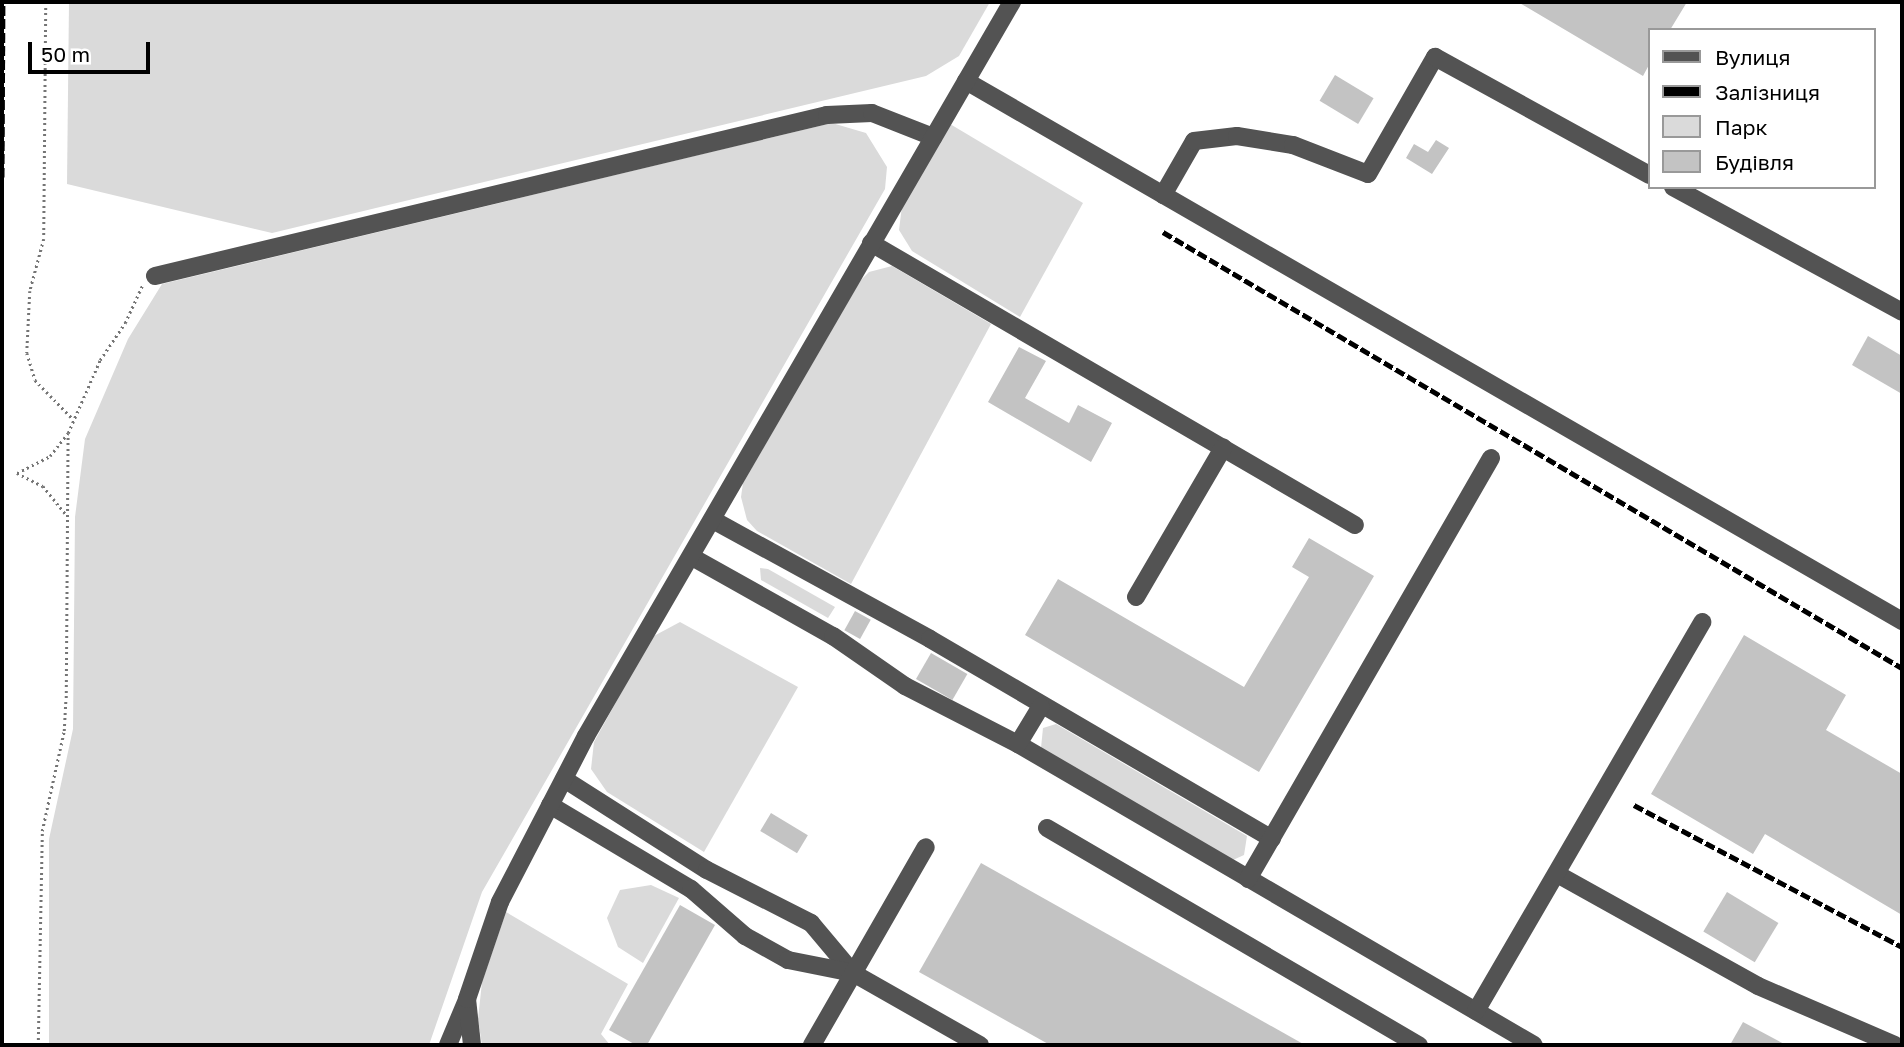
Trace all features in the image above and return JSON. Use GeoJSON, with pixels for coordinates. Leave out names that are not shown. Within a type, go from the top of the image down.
{"type":"FeatureCollection","features":[{"type":"Feature","properties":{"kind":"street"},"geometry":{"type":"LineString","coordinates":[[448,1045],[467,999],[484,940],[564,779],[1012,2]]}},
{"type":"Feature","properties":{"kind":"street"},"geometry":{"type":"LineString","coordinates":[[1163,195],[1194,141],[1237,136],[1293,145],[1368,174],[1435,57],[1648,174]]}},
{"type":"Feature","properties":{"kind":"street"},"geometry":{"type":"LineString","coordinates":[[966,81],[1902,621]]}},
{"type":"Feature","properties":{"kind":"street"},"geometry":{"type":"LineString","coordinates":[[155,276],[827,115],[882,115],[933,137]]}},
{"type":"Feature","properties":{"kind":"street"},"geometry":{"type":"LineString","coordinates":[[1677,189],[1902,312]]}},
{"type":"Feature","properties":{"kind":"street"},"geometry":{"type":"LineString","coordinates":[[871,243],[1355,525]]}},
{"type":"Feature","properties":{"kind":"street"},"geometry":{"type":"LineString","coordinates":[[1136,597],[1223,448]]}},
{"type":"Feature","properties":{"kind":"street"},"geometry":{"type":"LineString","coordinates":[[1248,879],[1491,458]]}},
{"type":"Feature","properties":{"kind":"street"},"geometry":{"type":"LineString","coordinates":[[713,520],[1272,839]]}},
{"type":"Feature","properties":{"kind":"street"},"geometry":{"type":"LineString","coordinates":[[692,556],[832,636],[905,686],[1018,744],[1534,1045]]}},
{"type":"Feature","properties":{"kind":"street"},"geometry":{"type":"LineString","coordinates":[[1476,1011],[1702,622]]}},
{"type":"Feature","properties":{"kind":"street"},"geometry":{"type":"LineString","coordinates":[[1018,744],[1041,706]]}},
{"type":"Feature","properties":{"kind":"street"},"geometry":{"type":"LineString","coordinates":[[564,779],[707,870],[811,923],[853,973]]}},
{"type":"Feature","properties":{"kind":"street"},"geometry":{"type":"LineString","coordinates":[[550,805],[691,889],[745,936],[788,960],[853,973],[980,1045]]}},
{"type":"Feature","properties":{"kind":"street"},"geometry":{"type":"LineString","coordinates":[[1047,828],[1419,1045]]}},
{"type":"Feature","properties":{"kind":"street"},"geometry":{"type":"LineString","coordinates":[[812,1045],[926,848]]}},
{"type":"Feature","properties":{"kind":"street"},"geometry":{"type":"LineString","coordinates":[[1557,874],[1758,986],[1895,1045]]}},
{"type":"Feature","properties":{"kind":"street"},"geometry":{"type":"LineString","coordinates":[[467,999],[472,1045]]}},
{"type":"Feature","properties":{"kind":"path"},"geometry":{"type":"LineString","coordinates":[[46,2],[44,239],[30,291],[27,354],[35,380],[72,418]]}},
{"type":"Feature","properties":{"kind":"path"},"geometry":{"type":"LineString","coordinates":[[38,1045],[42,831],[64,731],[68,433],[72,418],[141,287],[155,276]]}},
{"type":"Feature","properties":{"kind":"path"},"geometry":{"type":"LineString","coordinates":[[66,514],[43,486],[17,473],[50,456],[68,433]]}},
{"type":"Feature","properties":{"kind":"green space"},"geometry":{"type":"Polygon","coordinates":[[[69,2],[990,2],[959,56],[926,76],[272,233],[67,184],[69,2]]]}},
{"type":"Feature","properties":{"kind":"green space"},"geometry":{"type":"Polygon","coordinates":[[[832,123],[866,133],[887,167],[885,189],[482,892],[429,1045],[49,1045],[49,839],[73,729],[75,517],[85,439],[128,339],[162,284],[832,123]]]}},
{"type":"Feature","properties":{"kind":"green space"},"geometry":{"type":"Polygon","coordinates":[[[950,124],[1083,203],[1020,317],[912,251],[899,230],[902,206],[950,124]]]}},
{"type":"Feature","properties":{"kind":"green space"},"geometry":{"type":"Polygon","coordinates":[[[892,266],[991,324],[851,584],[757,531],[747,520],[741,497],[743,483],[860,281],[869,272],[892,266]]]}},
{"type":"Feature","properties":{"kind":"green space"},"geometry":{"type":"Polygon","coordinates":[[[760,568],[768,569],[835,607],[828,618],[761,580],[760,568]]]}},
{"type":"Feature","properties":{"kind":"green space"},"geometry":{"type":"Polygon","coordinates":[[[680,622],[798,687],[704,852],[607,792],[591,769],[594,742],[652,637],[680,622]]]}},
{"type":"Feature","properties":{"kind":"green space"},"geometry":{"type":"Polygon","coordinates":[[[1056,724],[1247,836],[1244,855],[1233,860],[1041,748],[1043,728],[1056,724]]]}},
{"type":"Feature","properties":{"kind":"green space"},"geometry":{"type":"Polygon","coordinates":[[[651,885],[679,898],[643,963],[618,947],[607,918],[620,890],[651,885]]]}},
{"type":"Feature","properties":{"kind":"green space"},"geometry":{"type":"Polygon","coordinates":[[[506,912],[628,984],[601,1034],[610,1045],[482,1045],[478,1019],[482,982],[506,912]]]}},
{"type":"Feature","properties":{"kind":"building"},"geometry":{"type":"Polygon","coordinates":[[[1518,2],[1687,2],[1671,28],[1648,28],[1648,67],[1643,76],[1518,2]]]}},
{"type":"Feature","properties":{"kind":"building"},"geometry":{"type":"Polygon","coordinates":[[[1335,75],[1374,98],[1358,124],[1320,101],[1335,75]]]}},
{"type":"Feature","properties":{"kind":"building"},"geometry":{"type":"Polygon","coordinates":[[[1436,140],[1449,148],[1432,174],[1406,158],[1414,144],[1428,152],[1436,140]]]}},
{"type":"Feature","properties":{"kind":"building"},"geometry":{"type":"Polygon","coordinates":[[[1868,336],[1902,356],[1902,394],[1852,365],[1868,336]]]}},
{"type":"Feature","properties":{"kind":"building"},"geometry":{"type":"Polygon","coordinates":[[[1019,347],[1046,361],[1025,398],[1069,423],[1078,405],[1112,423],[1091,462],[988,402],[1019,347]]]}},
{"type":"Feature","properties":{"kind":"building"},"geometry":{"type":"Polygon","coordinates":[[[1309,538],[1374,576],[1259,772],[1025,635],[1058,579],[1244,687],[1309,577],[1292,567],[1309,538]]]}},
{"type":"Feature","properties":{"kind":"building"},"geometry":{"type":"Polygon","coordinates":[[[855,611],[871,620],[860,639],[844,630],[855,611]]]}},
{"type":"Feature","properties":{"kind":"building"},"geometry":{"type":"Polygon","coordinates":[[[1744,635],[1846,695],[1826,730],[1902,774],[1902,915],[1765,834],[1753,854],[1651,794],[1744,635]]]}},
{"type":"Feature","properties":{"kind":"building"},"geometry":{"type":"Polygon","coordinates":[[[931,653],[967,674],[952,700],[916,679],[931,653]]]}},
{"type":"Feature","properties":{"kind":"building"},"geometry":{"type":"Polygon","coordinates":[[[771,813],[808,835],[797,853],[760,831],[771,813]]]}},
{"type":"Feature","properties":{"kind":"building"},"geometry":{"type":"Polygon","coordinates":[[[981,863],[1305,1045],[1050,1045],[919,972],[981,863]]]}},
{"type":"Feature","properties":{"kind":"building"},"geometry":{"type":"Polygon","coordinates":[[[1727,892],[1778,923],[1755,962],[1703,931],[1727,892]]]}},
{"type":"Feature","properties":{"kind":"building"},"geometry":{"type":"Polygon","coordinates":[[[680,905],[715,925],[647,1045],[636,1045],[609,1030],[680,905]]]}},
{"type":"Feature","properties":{"kind":"building"},"geometry":{"type":"Polygon","coordinates":[[[1743,1022],[1786,1045],[1730,1045],[1743,1022]]]}},
{"type":"Feature","properties":{"kind":"railway"},"geometry":{"type":"LineString","coordinates":[[2,177],[3,2]]}},
{"type":"Feature","properties":{"kind":"railway"},"geometry":{"type":"LineString","coordinates":[[1163,232],[1902,668]]}},
{"type":"Feature","properties":{"kind":"railway"},"geometry":{"type":"LineString","coordinates":[[1634,805],[1902,947]]}}]}
